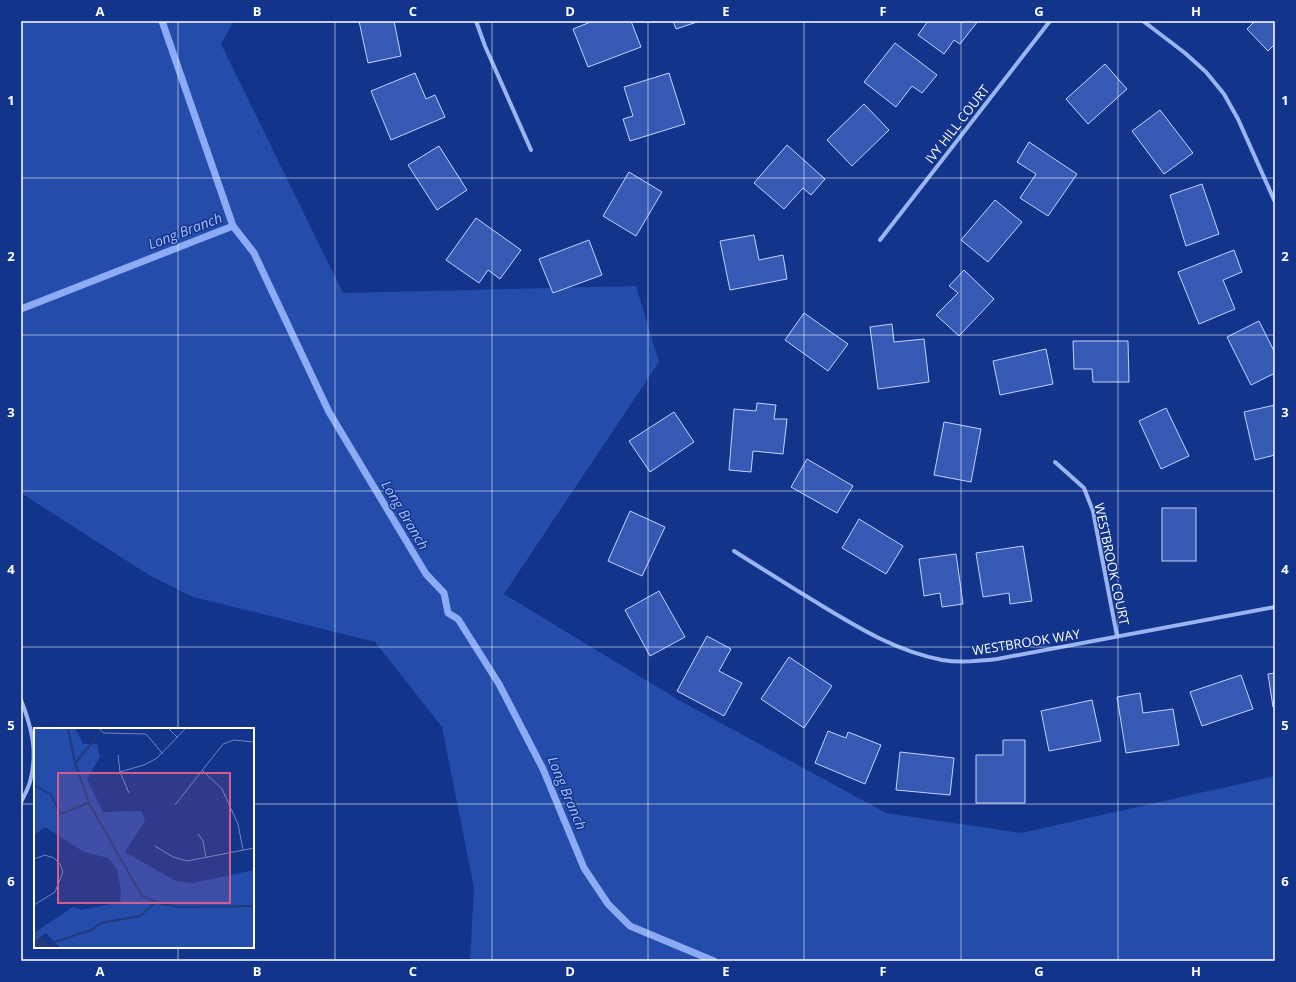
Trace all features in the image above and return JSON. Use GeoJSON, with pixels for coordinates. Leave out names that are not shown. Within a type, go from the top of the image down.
{"type":"FeatureCollection","features":[{"type":"Feature","properties":{"kind":"street"},"geometry":{"type":"LineString","coordinates":[[476,21],[485,46],[531,150]]}},
{"type":"Feature","properties":{"kind":"street","name":"IVY HILL COURT"},"geometry":{"type":"LineString","coordinates":[[880,240],[1050,21]]}},
{"type":"Feature","properties":{"kind":"street"},"geometry":{"type":"LineString","coordinates":[[1143,21],[1206,72],[1224,94],[1238,119],[1275,202]]}},
{"type":"Feature","properties":{"kind":"street","name":"WESTBROOK COURT"},"geometry":{"type":"LineString","coordinates":[[1055,462],[1084,488],[1093,511],[1117,636]]}},
{"type":"Feature","properties":{"kind":"street","name":"WESTBROOK WAY"},"geometry":{"type":"LineString","coordinates":[[734,551],[782,582],[869,634],[893,645],[943,660],[970,662],[997,659],[1275,607]]}},
{"type":"Feature","properties":{"kind":"street"},"geometry":{"type":"LineString","coordinates":[[21,700],[30,721],[32,730],[34,762],[30,783],[21,802]]}},
{"type":"Feature","properties":{"kind":"shaded area"},"geometry":{"type":"Polygon","coordinates":[[[21,21],[234,21],[221,44],[343,293],[636,286],[659,362],[504,594],[682,702],[886,813],[1021,833],[1275,776],[1275,961],[470,961],[474,888],[442,727],[375,642],[193,597],[149,575],[21,493],[21,21]]]}},
{"type":"Feature","properties":{"kind":"building"},"geometry":{"type":"Polygon","coordinates":[[[359,21],[394,21],[401,56],[368,63],[359,21]]]}},
{"type":"Feature","properties":{"kind":"building"},"geometry":{"type":"Polygon","coordinates":[[[593,21],[631,21],[641,47],[588,67],[573,29],[593,21]]]}},
{"type":"Feature","properties":{"kind":"building"},"geometry":{"type":"Polygon","coordinates":[[[673,21],[700,21],[676,29],[673,21]]]}},
{"type":"Feature","properties":{"kind":"building"},"geometry":{"type":"Polygon","coordinates":[[[928,21],[978,21],[960,44],[954,40],[944,54],[918,35],[928,21]]]}},
{"type":"Feature","properties":{"kind":"building"},"geometry":{"type":"Polygon","coordinates":[[[1255,21],[1275,21],[1275,44],[1268,51],[1247,29],[1255,21]]]}},
{"type":"Feature","properties":{"kind":"building"},"geometry":{"type":"Polygon","coordinates":[[[895,43],[937,75],[922,93],[912,86],[896,107],[864,82],[895,43]]]}},
{"type":"Feature","properties":{"kind":"building"},"geometry":{"type":"Polygon","coordinates":[[[1105,64],[1127,89],[1088,124],[1066,99],[1105,64]]]}},
{"type":"Feature","properties":{"kind":"building"},"geometry":{"type":"Polygon","coordinates":[[[415,73],[426,99],[435,95],[445,117],[391,140],[371,91],[415,73]]]}},
{"type":"Feature","properties":{"kind":"building"},"geometry":{"type":"Polygon","coordinates":[[[669,73],[685,124],[630,141],[623,119],[633,116],[624,87],[669,73]]]}},
{"type":"Feature","properties":{"kind":"building"},"geometry":{"type":"Polygon","coordinates":[[[864,104],[889,130],[852,166],[827,140],[864,104]]]}},
{"type":"Feature","properties":{"kind":"building"},"geometry":{"type":"Polygon","coordinates":[[[1160,110],[1193,153],[1164,174],[1132,131],[1160,110]]]}},
{"type":"Feature","properties":{"kind":"building"},"geometry":{"type":"Polygon","coordinates":[[[1029,142],[1077,174],[1048,216],[1020,198],[1036,174],[1017,162],[1029,142]]]}},
{"type":"Feature","properties":{"kind":"building"},"geometry":{"type":"Polygon","coordinates":[[[787,145],[825,179],[811,195],[803,188],[784,209],[754,183],[787,145]]]}},
{"type":"Feature","properties":{"kind":"building"},"geometry":{"type":"Polygon","coordinates":[[[439,146],[467,190],[437,210],[408,165],[439,146]]]}},
{"type":"Feature","properties":{"kind":"building"},"geometry":{"type":"Polygon","coordinates":[[[629,172],[662,192],[636,236],[603,216],[629,172]]]}},
{"type":"Feature","properties":{"kind":"building"},"geometry":{"type":"Polygon","coordinates":[[[1202,184],[1219,234],[1186,246],[1170,195],[1202,184]]]}},
{"type":"Feature","properties":{"kind":"building"},"geometry":{"type":"Polygon","coordinates":[[[995,200],[1022,222],[988,262],[961,240],[995,200]]]}},
{"type":"Feature","properties":{"kind":"building"},"geometry":{"type":"Polygon","coordinates":[[[476,218],[521,250],[500,279],[488,270],[479,283],[446,260],[476,218]]]}},
{"type":"Feature","properties":{"kind":"building"},"geometry":{"type":"Polygon","coordinates":[[[754,235],[759,260],[783,255],[787,279],[730,290],[720,241],[754,235]]]}},
{"type":"Feature","properties":{"kind":"building"},"geometry":{"type":"Polygon","coordinates":[[[589,240],[602,275],[553,293],[539,259],[589,240]]]}},
{"type":"Feature","properties":{"kind":"building"},"geometry":{"type":"Polygon","coordinates":[[[1234,250],[1242,272],[1223,280],[1235,309],[1199,324],[1178,272],[1234,250]]]}},
{"type":"Feature","properties":{"kind":"building"},"geometry":{"type":"Polygon","coordinates":[[[964,270],[994,299],[959,336],[936,315],[958,293],[949,286],[964,270]]]}},
{"type":"Feature","properties":{"kind":"building"},"geometry":{"type":"Polygon","coordinates":[[[804,313],[848,344],[828,371],[785,340],[804,313]]]}},
{"type":"Feature","properties":{"kind":"building"},"geometry":{"type":"Polygon","coordinates":[[[1259,321],[1275,353],[1275,373],[1251,385],[1227,337],[1259,321]]]}},
{"type":"Feature","properties":{"kind":"building"},"geometry":{"type":"Polygon","coordinates":[[[892,324],[894,342],[924,339],[929,382],[878,389],[870,327],[892,324]]]}},
{"type":"Feature","properties":{"kind":"building"},"geometry":{"type":"Polygon","coordinates":[[[1073,341],[1128,341],[1129,382],[1093,382],[1092,369],[1074,369],[1073,341]]]}},
{"type":"Feature","properties":{"kind":"building"},"geometry":{"type":"Polygon","coordinates":[[[1046,349],[1053,384],[1000,395],[993,361],[1046,349]]]}},
{"type":"Feature","properties":{"kind":"building"},"geometry":{"type":"Polygon","coordinates":[[[757,403],[776,405],[774,419],[787,419],[783,454],[753,451],[751,472],[729,470],[734,409],[756,411],[757,403]]]}},
{"type":"Feature","properties":{"kind":"building"},"geometry":{"type":"Polygon","coordinates":[[[1275,405],[1275,455],[1255,460],[1244,412],[1275,405]]]}},
{"type":"Feature","properties":{"kind":"building"},"geometry":{"type":"Polygon","coordinates":[[[1166,408],[1189,456],[1161,469],[1139,421],[1166,408]]]}},
{"type":"Feature","properties":{"kind":"building"},"geometry":{"type":"Polygon","coordinates":[[[674,412],[694,442],[650,472],[629,441],[674,412]]]}},
{"type":"Feature","properties":{"kind":"building"},"geometry":{"type":"Polygon","coordinates":[[[944,422],[981,429],[971,482],[934,475],[944,422]]]}},
{"type":"Feature","properties":{"kind":"building"},"geometry":{"type":"Polygon","coordinates":[[[807,459],[853,486],[837,513],[791,487],[807,459]]]}},
{"type":"Feature","properties":{"kind":"building"},"geometry":{"type":"Polygon","coordinates":[[[1162,508],[1196,508],[1196,561],[1162,561],[1162,508]]]}},
{"type":"Feature","properties":{"kind":"building"},"geometry":{"type":"Polygon","coordinates":[[[630,511],[665,527],[642,576],[608,561],[630,511]]]}},
{"type":"Feature","properties":{"kind":"building"},"geometry":{"type":"Polygon","coordinates":[[[859,519],[903,546],[886,574],[842,548],[859,519]]]}},
{"type":"Feature","properties":{"kind":"building"},"geometry":{"type":"Polygon","coordinates":[[[1023,546],[1032,601],[1010,604],[1009,593],[983,597],[976,553],[1023,546]]]}},
{"type":"Feature","properties":{"kind":"building"},"geometry":{"type":"Polygon","coordinates":[[[956,554],[963,604],[942,607],[940,593],[924,596],[919,559],[956,554]]]}},
{"type":"Feature","properties":{"kind":"building"},"geometry":{"type":"Polygon","coordinates":[[[659,591],[685,637],[650,656],[625,610],[659,591]]]}},
{"type":"Feature","properties":{"kind":"building"},"geometry":{"type":"Polygon","coordinates":[[[707,636],[731,649],[719,671],[742,683],[724,716],[677,691],[707,636]]]}},
{"type":"Feature","properties":{"kind":"building"},"geometry":{"type":"Polygon","coordinates":[[[789,657],[832,686],[804,728],[761,699],[789,657]]]}},
{"type":"Feature","properties":{"kind":"building"},"geometry":{"type":"Polygon","coordinates":[[[1275,673],[1275,707],[1273,707],[1268,674],[1275,673]]]}},
{"type":"Feature","properties":{"kind":"building"},"geometry":{"type":"Polygon","coordinates":[[[1241,675],[1253,709],[1202,726],[1190,692],[1241,675]]]}},
{"type":"Feature","properties":{"kind":"building"},"geometry":{"type":"Polygon","coordinates":[[[1140,693],[1143,713],[1173,709],[1179,745],[1126,753],[1117,697],[1140,693]]]}},
{"type":"Feature","properties":{"kind":"building"},"geometry":{"type":"Polygon","coordinates":[[[1092,700],[1101,741],[1049,751],[1041,711],[1092,700]]]}},
{"type":"Feature","properties":{"kind":"building"},"geometry":{"type":"Polygon","coordinates":[[[828,731],[846,738],[848,732],[881,745],[865,784],[815,763],[828,731]]]}},
{"type":"Feature","properties":{"kind":"building"},"geometry":{"type":"Polygon","coordinates":[[[1003,740],[1025,740],[1025,803],[976,803],[976,755],[1003,755],[1003,740]]]}},
{"type":"Feature","properties":{"kind":"building"},"geometry":{"type":"Polygon","coordinates":[[[900,752],[954,758],[950,795],[896,790],[900,752]]]}},
{"type":"Feature","properties":{"kind":"waterway","name":"Long Branch"},"geometry":{"type":"LineString","coordinates":[[162,21],[233,226],[254,253],[329,412],[426,574],[444,593],[448,613],[458,619],[499,684],[543,769],[584,868],[608,904],[630,926],[714,961]]}},
{"type":"Feature","properties":{"kind":"waterway","name":"Long Branch"},"geometry":{"type":"LineString","coordinates":[[21,309],[233,226]]}}]}
